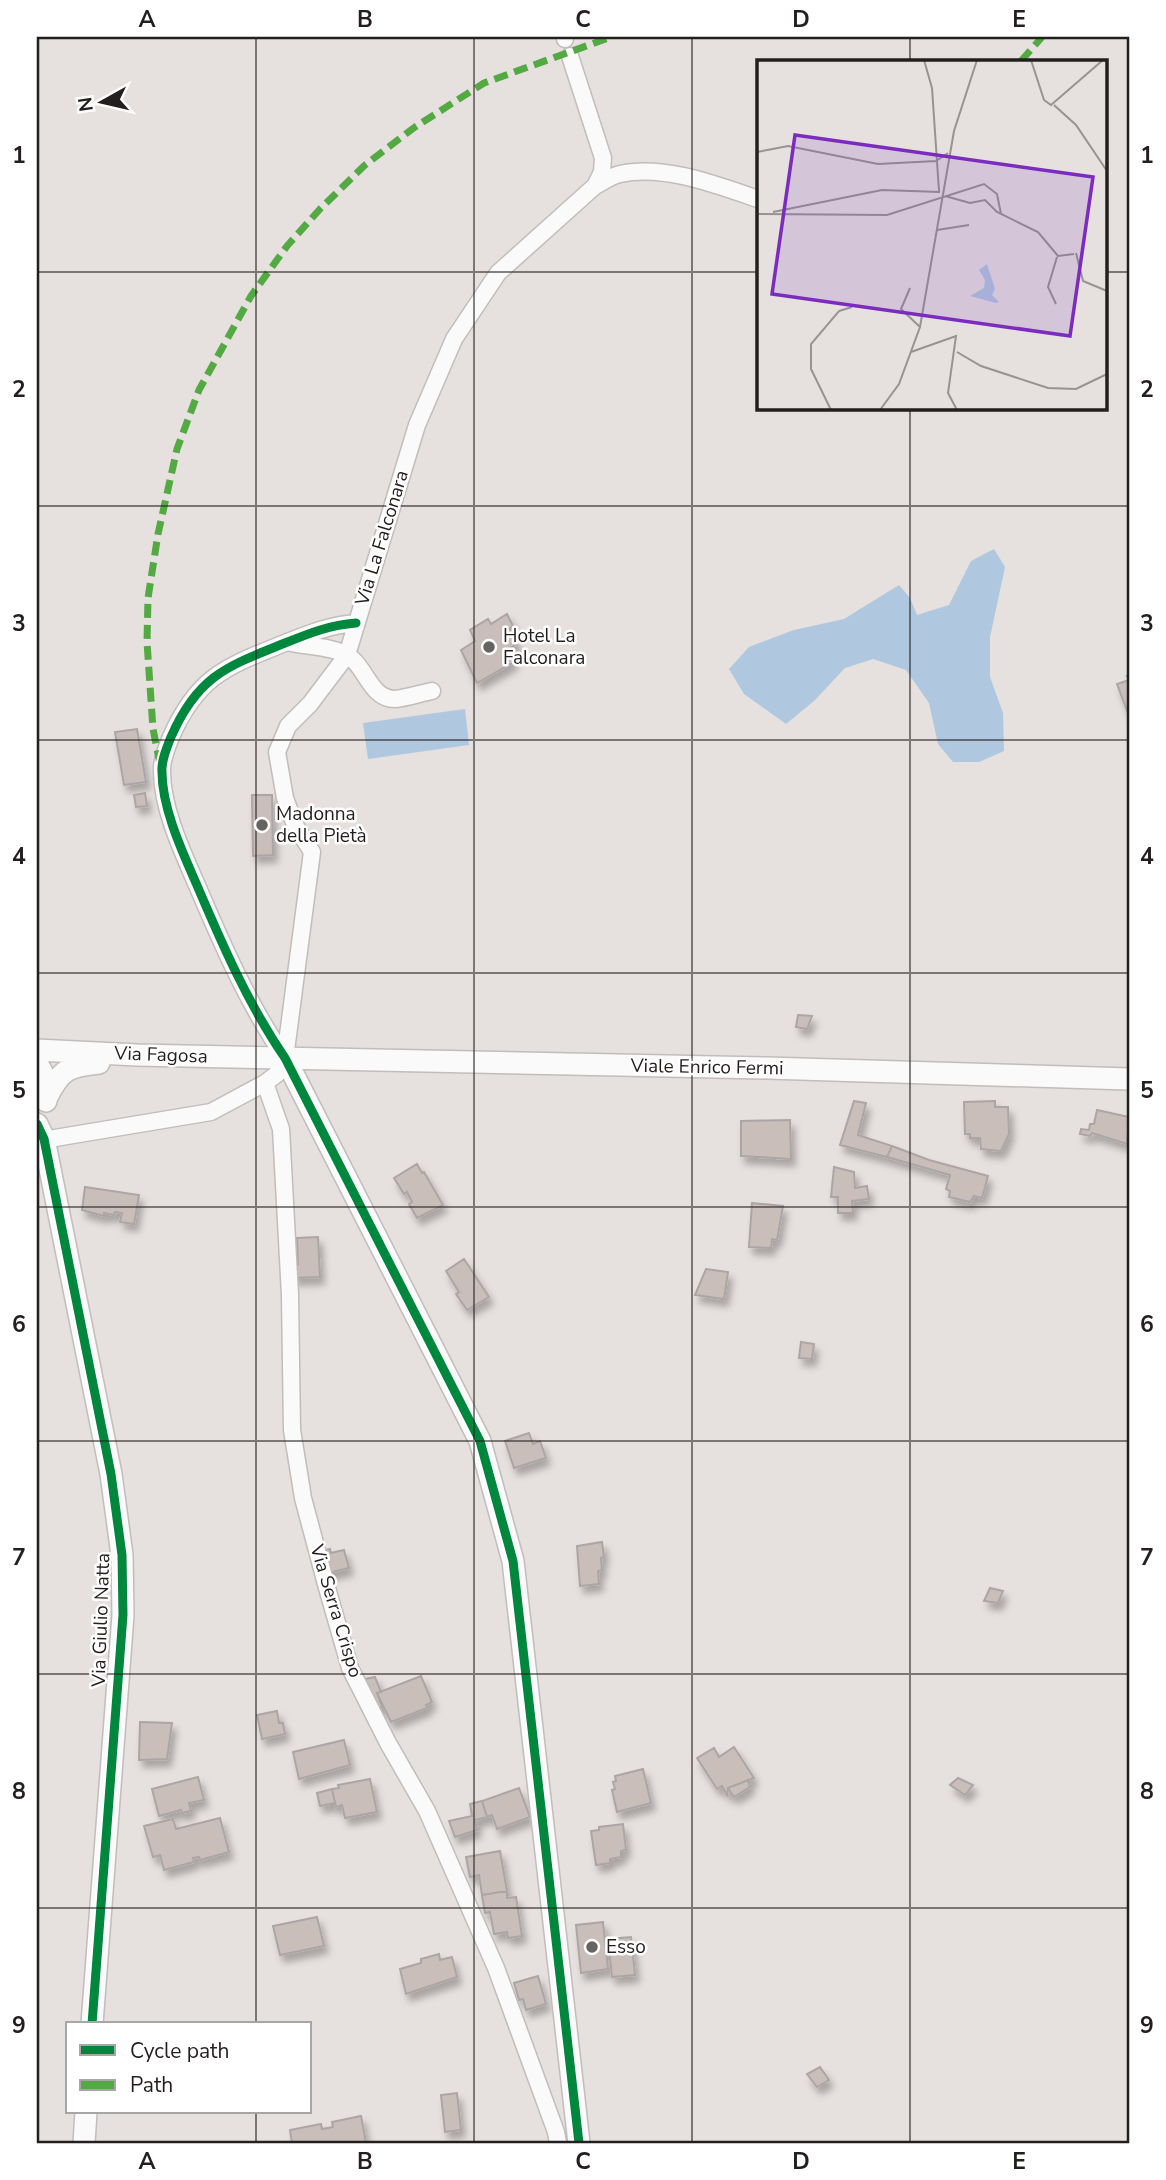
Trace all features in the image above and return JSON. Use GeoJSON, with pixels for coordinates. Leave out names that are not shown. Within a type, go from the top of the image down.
{"type":"FeatureCollection","features":[{"type":"Feature","properties":{"kind":"street"},"geometry":{"type":"LineString","coordinates":[[570,56],[603,158],[602,172],[595,186]]}},
{"type":"Feature","properties":{"kind":"street","name":"Via La Falconara"},"geometry":{"type":"LineString","coordinates":[[285,1058],[312,852],[295,825],[285,798],[277,752],[288,726],[310,704],[347,654],[417,425],[454,339],[498,274],[595,186],[616,174],[636,171],[691,178],[757,199]]}},
{"type":"Feature","properties":{"kind":"street"},"geometry":{"type":"LineString","coordinates":[[356,623],[333,625],[305,634],[243,658],[219,673],[195,694],[172,734],[161,771],[180,846],[214,925],[263,1026],[285,1058],[480,1441],[513,1560],[579,2143]]}},
{"type":"Feature","properties":{"kind":"street"},"geometry":{"type":"LineString","coordinates":[[287,642],[347,654],[361,667],[376,692],[393,699],[432,691]]}},
{"type":"Feature","properties":{"kind":"street","name":"Via Fagosa"},"geometry":{"type":"LineString","coordinates":[[37,1050],[285,1058]]}},
{"type":"Feature","properties":{"kind":"street"},"geometry":{"type":"LineString","coordinates":[[47,1097],[56,1079],[75,1065],[104,1063],[137,1055]]}},
{"type":"Feature","properties":{"kind":"street"},"geometry":{"type":"LineString","coordinates":[[39,1135],[211,1112],[265,1083],[277,1074],[285,1058]]}},
{"type":"Feature","properties":{"kind":"street","name":"Viale Enrico Fermi"},"geometry":{"type":"LineString","coordinates":[[285,1058],[1129,1079]]}},
{"type":"Feature","properties":{"kind":"street"},"geometry":{"type":"LineString","coordinates":[[37,1063],[42,1072],[47,1097]]}},
{"type":"Feature","properties":{"kind":"street","name":"Via Serra Crispo"},"geometry":{"type":"LineString","coordinates":[[265,1083],[281,1129],[290,1295],[292,1430],[303,1498],[327,1588],[350,1668],[388,1743],[428,1811],[496,1968],[558,2143]]}},
{"type":"Feature","properties":{"kind":"street","name":"Via Giulio Natta"},"geometry":{"type":"LineString","coordinates":[[47,1097],[39,1135],[111,1474],[122,1555],[123,1615],[92,2022]]}},
{"type":"Feature","properties":{"kind":"street"},"geometry":{"type":"LineString","coordinates":[[84,2143],[86,2114]]}},
{"type":"Feature","properties":{"kind":"water"},"geometry":{"type":"Polygon","coordinates":[[[994,549],[1005,567],[990,637],[990,677],[1003,713],[1004,751],[979,762],[953,762],[938,744],[929,703],[906,670],[873,659],[845,668],[814,701],[786,724],[744,694],[729,669],[749,647],[794,630],[844,619],[899,585],[910,598],[917,615],[949,605],[971,561],[994,549]]]}},
{"type":"Feature","properties":{"kind":"water"},"geometry":{"type":"Polygon","coordinates":[[[465,709],[469,745],[368,759],[363,723],[465,709]]]}},
{"type":"Feature","properties":{"kind":"building","name":"Hotel La Falconara"},"geometry":{"type":"Polygon","coordinates":[[[507,614],[513,626],[509,629],[517,644],[507,650],[514,662],[477,683],[461,650],[475,641],[470,630],[488,619],[491,624],[507,614]]]}},
{"type":"Feature","properties":{"kind":"building"},"geometry":{"type":"Polygon","coordinates":[[[1129,680],[1129,716],[1117,684],[1129,680]]]}},
{"type":"Feature","properties":{"kind":"building"},"geometry":{"type":"Polygon","coordinates":[[[137,729],[146,782],[124,785],[115,732],[137,729]]]}},
{"type":"Feature","properties":{"kind":"building"},"geometry":{"type":"Polygon","coordinates":[[[145,793],[147,806],[136,807],[134,795],[145,793]]]}},
{"type":"Feature","properties":{"kind":"building","name":"Madonna della Pietà"},"geometry":{"type":"Polygon","coordinates":[[[252,795],[272,795],[273,855],[253,856],[252,795]]]}},
{"type":"Feature","properties":{"kind":"building"},"geometry":{"type":"Polygon","coordinates":[[[798,1015],[812,1016],[807,1029],[796,1027],[798,1015]]]}},
{"type":"Feature","properties":{"kind":"building"},"geometry":{"type":"Polygon","coordinates":[[[854,1101],[866,1103],[858,1135],[892,1146],[887,1157],[840,1145],[854,1101]]]}},
{"type":"Feature","properties":{"kind":"building"},"geometry":{"type":"Polygon","coordinates":[[[995,1101],[995,1107],[1008,1107],[1009,1134],[1001,1151],[981,1149],[980,1138],[970,1138],[970,1134],[965,1134],[964,1102],[995,1101]]]}},
{"type":"Feature","properties":{"kind":"building"},"geometry":{"type":"Polygon","coordinates":[[[1097,1110],[1129,1117],[1127,1144],[1092,1133],[1090,1136],[1080,1134],[1081,1129],[1089,1130],[1090,1124],[1094,1124],[1097,1110]]]}},
{"type":"Feature","properties":{"kind":"building"},"geometry":{"type":"Polygon","coordinates":[[[790,1120],[791,1159],[741,1156],[741,1121],[790,1120]]]}},
{"type":"Feature","properties":{"kind":"building"},"geometry":{"type":"Polygon","coordinates":[[[892,1146],[929,1160],[988,1176],[982,1198],[974,1196],[970,1202],[949,1197],[950,1191],[946,1189],[950,1175],[887,1157],[892,1146]]]}},
{"type":"Feature","properties":{"kind":"building"},"geometry":{"type":"Polygon","coordinates":[[[417,1164],[443,1205],[417,1218],[409,1204],[412,1202],[407,1192],[404,1194],[394,1178],[417,1164]]]}},
{"type":"Feature","properties":{"kind":"building"},"geometry":{"type":"Polygon","coordinates":[[[834,1167],[854,1172],[855,1188],[867,1186],[869,1199],[852,1201],[853,1213],[838,1213],[838,1197],[831,1197],[834,1167]]]}},
{"type":"Feature","properties":{"kind":"building"},"geometry":{"type":"Polygon","coordinates":[[[85,1187],[139,1195],[134,1224],[120,1222],[122,1213],[104,1213],[104,1216],[82,1210],[85,1187]]]}},
{"type":"Feature","properties":{"kind":"building"},"geometry":{"type":"Polygon","coordinates":[[[752,1203],[783,1206],[777,1240],[772,1239],[771,1248],[749,1247],[752,1203]]]}},
{"type":"Feature","properties":{"kind":"building"},"geometry":{"type":"Polygon","coordinates":[[[318,1237],[320,1277],[293,1278],[292,1265],[298,1265],[297,1238],[318,1237]]]}},
{"type":"Feature","properties":{"kind":"building"},"geometry":{"type":"Polygon","coordinates":[[[464,1259],[489,1297],[467,1310],[446,1271],[464,1259]]]}},
{"type":"Feature","properties":{"kind":"building"},"geometry":{"type":"Polygon","coordinates":[[[706,1269],[728,1272],[724,1299],[695,1295],[706,1269]]]}},
{"type":"Feature","properties":{"kind":"building"},"geometry":{"type":"Polygon","coordinates":[[[801,1342],[814,1344],[812,1359],[799,1358],[801,1342]]]}},
{"type":"Feature","properties":{"kind":"building"},"geometry":{"type":"Polygon","coordinates":[[[529,1433],[533,1444],[540,1441],[546,1458],[514,1468],[505,1441],[529,1433]]]}},
{"type":"Feature","properties":{"kind":"building"},"geometry":{"type":"Polygon","coordinates":[[[602,1542],[604,1557],[601,1558],[602,1570],[598,1571],[599,1584],[580,1586],[577,1546],[602,1542]]]}},
{"type":"Feature","properties":{"kind":"building"},"geometry":{"type":"Polygon","coordinates":[[[330,1549],[331,1553],[344,1550],[349,1568],[324,1574],[318,1552],[330,1549]]]}},
{"type":"Feature","properties":{"kind":"building"},"geometry":{"type":"Polygon","coordinates":[[[990,1588],[1003,1591],[998,1603],[984,1601],[990,1588]]]}},
{"type":"Feature","properties":{"kind":"building"},"geometry":{"type":"Polygon","coordinates":[[[421,1676],[432,1702],[426,1705],[427,1708],[391,1722],[377,1693],[421,1676]]]}},
{"type":"Feature","properties":{"kind":"building"},"geometry":{"type":"Polygon","coordinates":[[[375,1677],[381,1692],[377,1693],[382,1707],[372,1710],[360,1680],[375,1677]]]}},
{"type":"Feature","properties":{"kind":"building"},"geometry":{"type":"Polygon","coordinates":[[[277,1711],[285,1734],[262,1739],[257,1715],[277,1711]]]}},
{"type":"Feature","properties":{"kind":"building"},"geometry":{"type":"Polygon","coordinates":[[[140,1722],[172,1723],[167,1759],[139,1760],[140,1722]]]}},
{"type":"Feature","properties":{"kind":"building"},"geometry":{"type":"Polygon","coordinates":[[[344,1740],[350,1765],[299,1779],[293,1752],[344,1740]]]}},
{"type":"Feature","properties":{"kind":"building"},"geometry":{"type":"Polygon","coordinates":[[[734,1747],[754,1778],[728,1788],[727,1795],[722,1786],[717,1789],[697,1758],[714,1748],[719,1757],[734,1747]]]}},
{"type":"Feature","properties":{"kind":"building"},"geometry":{"type":"Polygon","coordinates":[[[643,1769],[651,1803],[617,1812],[612,1790],[615,1789],[615,1776],[643,1769]]]}},
{"type":"Feature","properties":{"kind":"building"},"geometry":{"type":"Polygon","coordinates":[[[198,1777],[204,1800],[189,1803],[191,1811],[182,1813],[181,1810],[159,1816],[152,1789],[198,1777]]]}},
{"type":"Feature","properties":{"kind":"building"},"geometry":{"type":"Polygon","coordinates":[[[958,1778],[973,1785],[965,1795],[950,1785],[958,1778]]]}},
{"type":"Feature","properties":{"kind":"building"},"geometry":{"type":"Polygon","coordinates":[[[370,1779],[377,1812],[345,1818],[342,1805],[336,1807],[332,1789],[339,1788],[338,1785],[370,1779]]]}},
{"type":"Feature","properties":{"kind":"building"},"geometry":{"type":"Polygon","coordinates":[[[748,1780],[750,1787],[734,1797],[728,1788],[748,1780]]]}},
{"type":"Feature","properties":{"kind":"building"},"geometry":{"type":"Polygon","coordinates":[[[519,1788],[530,1817],[497,1829],[492,1815],[487,1817],[482,1801],[519,1788]]]}},
{"type":"Feature","properties":{"kind":"building"},"geometry":{"type":"Polygon","coordinates":[[[332,1789],[335,1803],[320,1806],[317,1793],[332,1789]]]}},
{"type":"Feature","properties":{"kind":"building"},"geometry":{"type":"Polygon","coordinates":[[[482,1801],[487,1817],[475,1820],[477,1830],[455,1837],[449,1821],[472,1816],[470,1804],[482,1801]]]}},
{"type":"Feature","properties":{"kind":"building"},"geometry":{"type":"Polygon","coordinates":[[[220,1818],[229,1852],[200,1860],[199,1857],[193,1858],[194,1862],[164,1870],[160,1855],[153,1857],[144,1826],[173,1819],[176,1829],[220,1818]]]}},
{"type":"Feature","properties":{"kind":"building"},"geometry":{"type":"Polygon","coordinates":[[[623,1824],[626,1850],[621,1851],[621,1857],[610,1859],[610,1863],[596,1865],[591,1831],[599,1830],[599,1827],[623,1824]]]}},
{"type":"Feature","properties":{"kind":"building"},"geometry":{"type":"Polygon","coordinates":[[[500,1851],[507,1891],[482,1895],[479,1875],[470,1877],[466,1857],[500,1851]]]}},
{"type":"Feature","properties":{"kind":"building"},"geometry":{"type":"Polygon","coordinates":[[[507,1891],[507,1898],[516,1897],[522,1936],[508,1938],[507,1932],[494,1934],[490,1912],[485,1913],[482,1895],[507,1891]]]}},
{"type":"Feature","properties":{"kind":"building"},"geometry":{"type":"Polygon","coordinates":[[[317,1917],[324,1946],[280,1955],[273,1926],[317,1917]]]}},
{"type":"Feature","properties":{"kind":"building","name":"Esso"},"geometry":{"type":"Polygon","coordinates":[[[603,1922],[608,1969],[581,1973],[576,1925],[603,1922]]]}},
{"type":"Feature","properties":{"kind":"building"},"geometry":{"type":"Polygon","coordinates":[[[631,1937],[635,1975],[612,1977],[608,1939],[631,1937]]]}},
{"type":"Feature","properties":{"kind":"building"},"geometry":{"type":"Polygon","coordinates":[[[439,1954],[440,1960],[452,1957],[457,1977],[406,1994],[400,1969],[439,1954]]]}},
{"type":"Feature","properties":{"kind":"building"},"geometry":{"type":"Polygon","coordinates":[[[538,1976],[546,2004],[526,2010],[523,1999],[519,2000],[514,1983],[538,1976]]]}},
{"type":"Feature","properties":{"kind":"building"},"geometry":{"type":"Polygon","coordinates":[[[820,2067],[829,2080],[817,2087],[807,2074],[820,2067]]]}},
{"type":"Feature","properties":{"kind":"building"},"geometry":{"type":"Polygon","coordinates":[[[457,2093],[461,2130],[445,2132],[441,2095],[457,2093]]]}},
{"type":"Feature","properties":{"kind":"building"},"geometry":{"type":"Polygon","coordinates":[[[361,2116],[366,2143],[292,2143],[290,2130],[321,2124],[322,2129],[333,2127],[332,2122],[361,2116]]]}},
{"type":"Feature","properties":{"kind":"marked path"},"geometry":{"type":"LineString","coordinates":[[160,764],[153,729],[147,642],[148,598],[158,534],[177,449],[199,390],[251,296],[287,246],[320,209],[365,165],[415,127],[484,83],[611,37]]}},
{"type":"Feature","properties":{"kind":"marked path"},"geometry":{"type":"LineString","coordinates":[[1022,60],[1042,37]]}},
{"type":"Feature","properties":{"kind":"cycle path"},"geometry":{"type":"LineString","coordinates":[[356,623],[320,630],[265,651],[217,675],[204,686],[181,716],[165,754],[162,763],[165,800],[179,843],[236,973],[285,1058],[480,1441],[513,1561],[579,2143]]}},
{"type":"Feature","properties":{"kind":"cycle path"},"geometry":{"type":"LineString","coordinates":[[37,1124],[44,1139],[111,1474],[122,1555],[123,1615],[92,2022]]}},
{"type":"Feature","properties":{"kind":"place","name":"Hotel La Falconara"},"geometry":{"type":"Point","coordinates":[489,647]}},
{"type":"Feature","properties":{"kind":"place","name":"Madonna della Pietà"},"geometry":{"type":"Point","coordinates":[262,825]}},
{"type":"Feature","properties":{"kind":"place","name":"Esso"},"geometry":{"type":"Point","coordinates":[592,1947]}}]}
